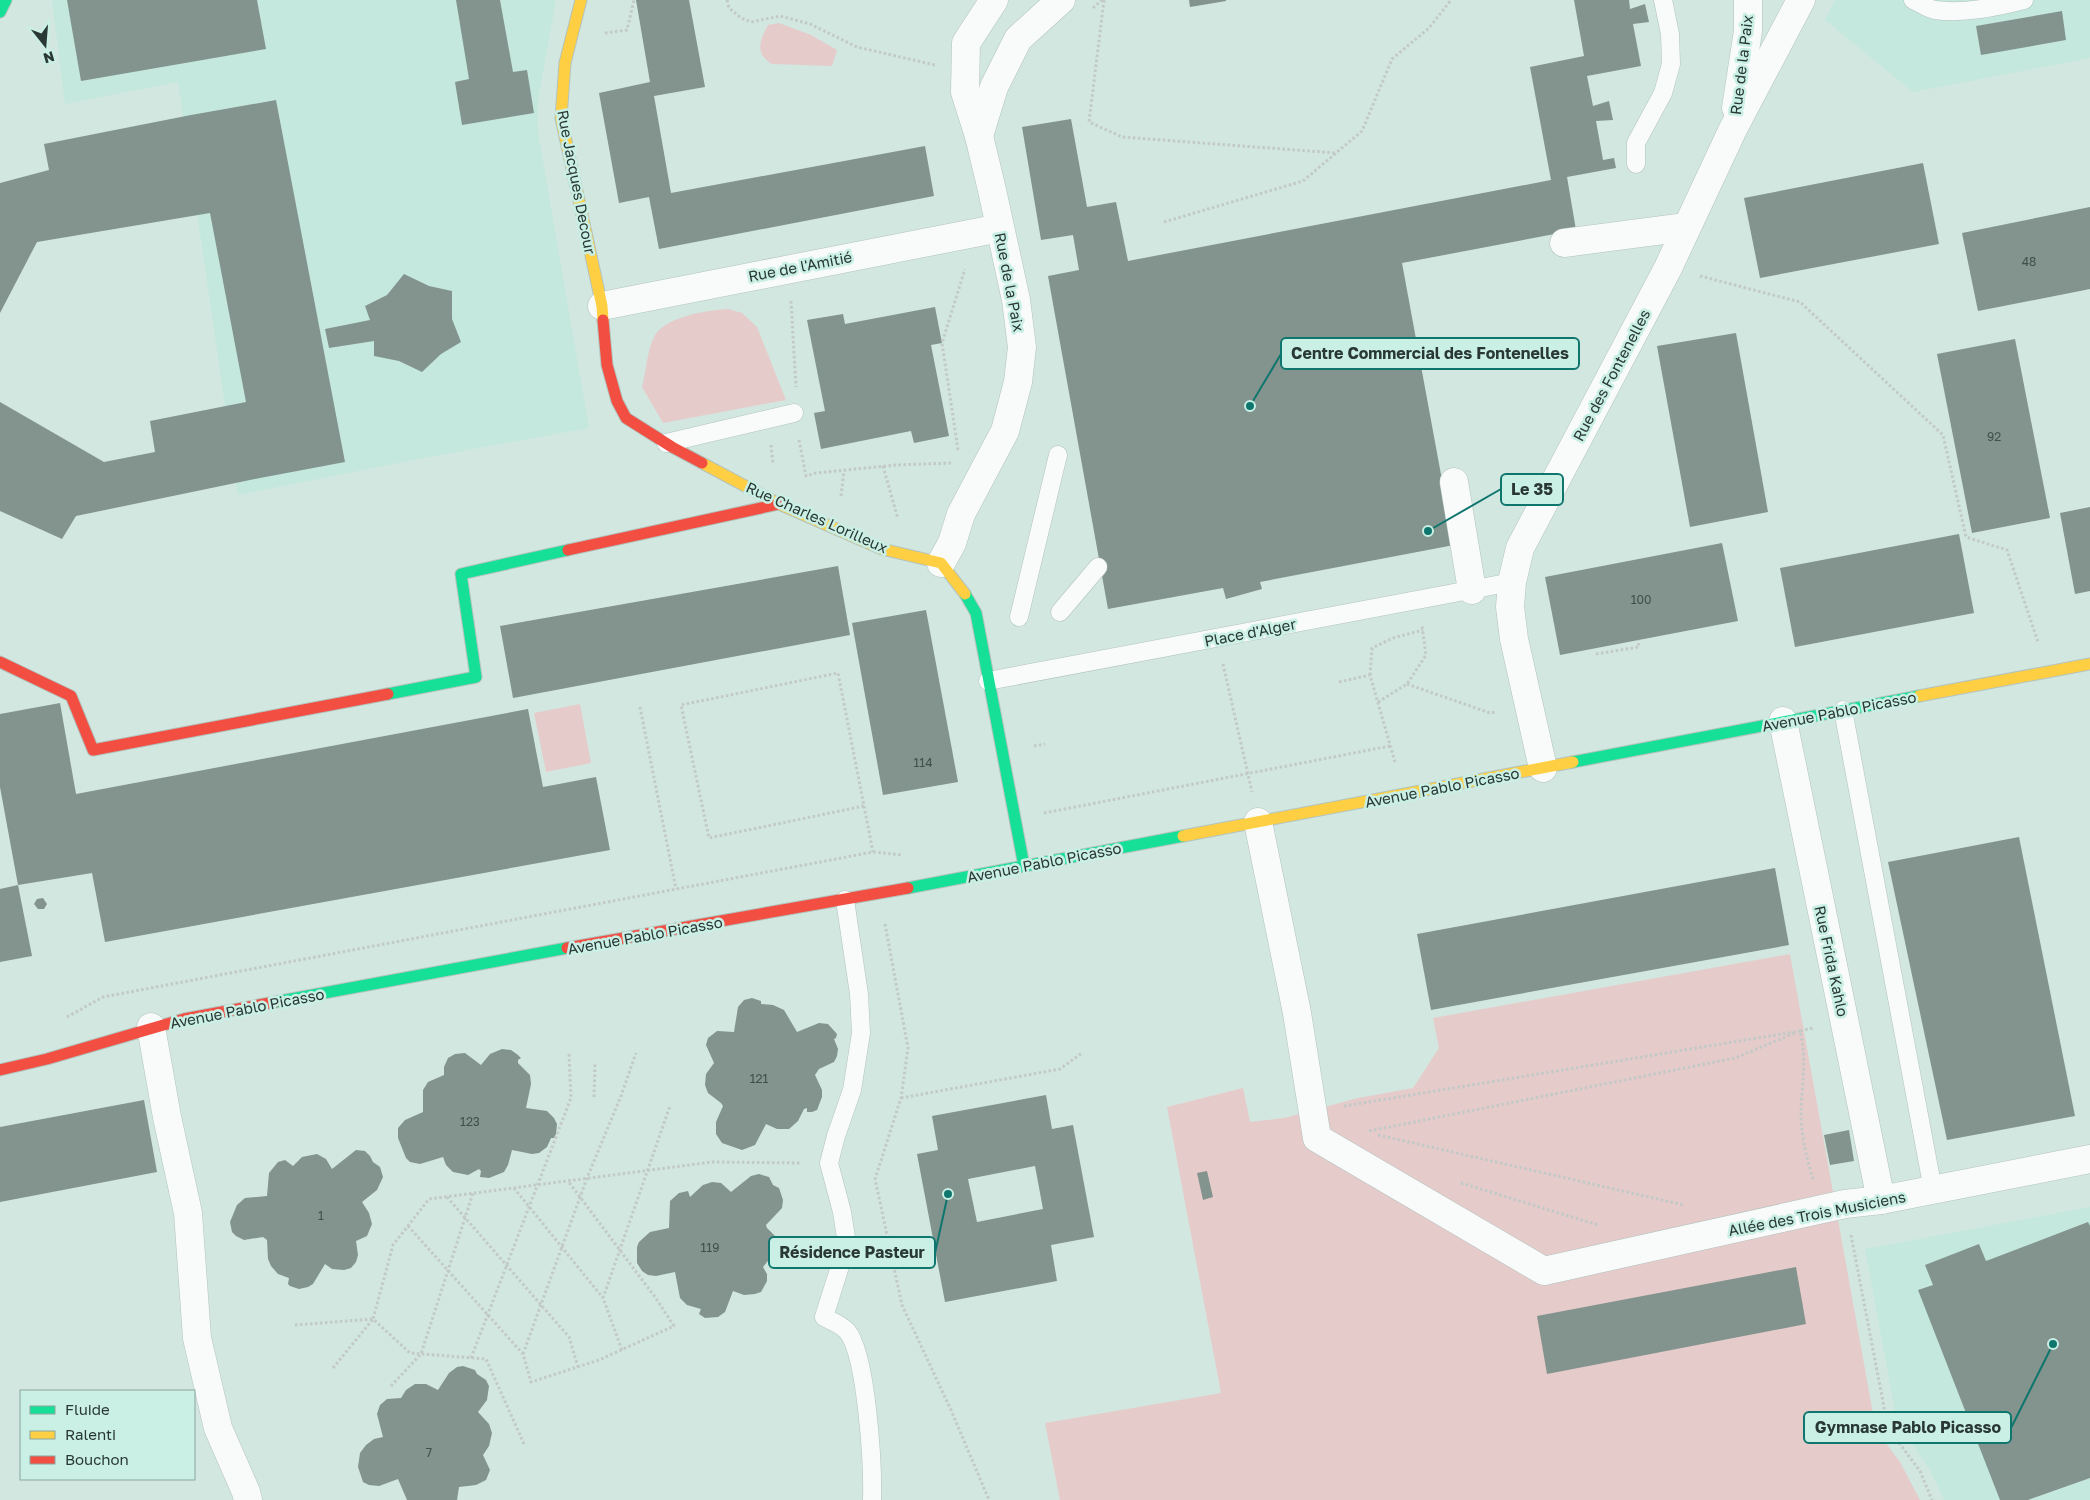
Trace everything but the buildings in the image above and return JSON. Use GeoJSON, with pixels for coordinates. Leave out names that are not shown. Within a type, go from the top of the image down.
{"type":"FeatureCollection","features":[{"type":"Feature","properties":{"kind":"street"},"geometry":{"type":"LineString","coordinates":[[0,12],[6,0]]}},
{"type":"Feature","properties":{"kind":"street","name":"Rue Jacques Decour"},"geometry":{"type":"LineString","coordinates":[[581,0],[572,34],[562,88],[561,118],[602,306]]}},
{"type":"Feature","properties":{"kind":"street","name":"Rue de la Paix"},"geometry":{"type":"LineString","coordinates":[[941,563],[952,544],[961,514],[1004,431],[1018,382],[1022,347],[1016,300],[1000,228],[979,136],[965,92],[966,43],[994,0]]}},
{"type":"Feature","properties":{"kind":"street","name":"Rue de la Paix"},"geometry":{"type":"LineString","coordinates":[[979,136],[994,87],[1018,39],[1061,0]]}},
{"type":"Feature","properties":{"kind":"street","name":"Rue de la Paix"},"geometry":{"type":"LineString","coordinates":[[1732,129],[1748,31],[1748,0]]}},
{"type":"Feature","properties":{"kind":"street","name":"Rue des Fontenelles"},"geometry":{"type":"LineString","coordinates":[[1542,768],[1514,639],[1510,607],[1512,582],[1520,548],[1668,268],[1732,129],[1801,0]]}},
{"type":"Feature","properties":{"kind":"street"},"geometry":{"type":"LineString","coordinates":[[1564,243],[1686,227]]}},
{"type":"Feature","properties":{"kind":"street","name":"Rue de l'Amitié"},"geometry":{"type":"LineString","coordinates":[[602,306],[788,268],[1000,228]]}},
{"type":"Feature","properties":{"kind":"street","name":"Rue Charles Lorilleux"},"geometry":{"type":"LineString","coordinates":[[602,306],[607,365],[617,401],[626,418],[666,443],[779,504],[882,549],[941,563]]}},
{"type":"Feature","properties":{"kind":"street"},"geometry":{"type":"LineString","coordinates":[[1454,482],[1472,590]]}},
{"type":"Feature","properties":{"kind":"street"},"geometry":{"type":"LineString","coordinates":[[0,662],[71,696],[92,750],[476,677],[461,574],[779,504]]}},
{"type":"Feature","properties":{"kind":"street"},"geometry":{"type":"LineString","coordinates":[[941,563],[970,601],[976,613],[1024,866]]}},
{"type":"Feature","properties":{"kind":"street","name":"Avenue Pablo Picasso"},"geometry":{"type":"LineString","coordinates":[[0,1070],[49,1059],[151,1027],[184,1019],[386,980],[845,900],[2090,664]]}},
{"type":"Feature","properties":{"kind":"street","name":"Rue Frida Kahlo"},"geometry":{"type":"LineString","coordinates":[[1783,721],[1881,1200]]}},
{"type":"Feature","properties":{"kind":"street"},"geometry":{"type":"LineString","coordinates":[[1258,822],[1297,1013],[1312,1111]]}},
{"type":"Feature","properties":{"kind":"street"},"geometry":{"type":"LineString","coordinates":[[151,1027],[167,1117],[188,1213],[197,1338],[218,1428],[248,1500]]}},
{"type":"Feature","properties":{"kind":"street","name":"Allée des Trois Musiciens"},"geometry":{"type":"LineString","coordinates":[[1312,1111],[1317,1138],[1544,1271],[1837,1206],[1881,1200],[2090,1159]]}},
{"type":"Feature","properties":{"kind":"lane"},"geometry":{"type":"LineString","coordinates":[[1636,164],[1636,143],[1663,93],[1671,64],[1670,34],[1663,0]]}},
{"type":"Feature","properties":{"kind":"lane"},"geometry":{"type":"LineString","coordinates":[[1913,0],[1933,10],[1956,10],[1991,8],[2024,0]]}},
{"type":"Feature","properties":{"kind":"lane"},"geometry":{"type":"LineString","coordinates":[[666,443],[794,413]]}},
{"type":"Feature","properties":{"kind":"lane"},"geometry":{"type":"LineString","coordinates":[[1019,617],[1058,456]]}},
{"type":"Feature","properties":{"kind":"lane"},"geometry":{"type":"LineString","coordinates":[[1060,612],[1098,568]]}},
{"type":"Feature","properties":{"kind":"lane","name":"Place d'Alger"},"geometry":{"type":"LineString","coordinates":[[988,681],[1512,582]]}},
{"type":"Feature","properties":{"kind":"lane"},"geometry":{"type":"LineString","coordinates":[[1843,710],[1933,1190]]}},
{"type":"Feature","properties":{"kind":"lane"},"geometry":{"type":"LineString","coordinates":[[845,900],[858,994],[861,1033],[852,1090],[836,1136],[829,1164],[842,1212],[847,1244],[824,1317],[847,1331],[859,1356],[872,1472],[872,1500]]}},
{"type":"Feature","properties":{"kind":"path"},"geometry":{"type":"LineString","coordinates":[[572,34],[594,35],[627,30],[634,0]]}},
{"type":"Feature","properties":{"kind":"path"},"geometry":{"type":"LineString","coordinates":[[727,0],[729,8],[741,18],[752,22],[780,16],[810,24],[857,47],[940,67]]}},
{"type":"Feature","properties":{"kind":"path"},"geometry":{"type":"LineString","coordinates":[[1104,0],[1089,122],[1122,137],[1337,153]]}},
{"type":"Feature","properties":{"kind":"path"},"geometry":{"type":"LineString","coordinates":[[1164,222],[1304,181],[1362,131],[1392,59],[1430,28],[1451,0]]}},
{"type":"Feature","properties":{"kind":"path"},"geometry":{"type":"LineString","coordinates":[[959,454],[942,343],[966,268],[968,233]]}},
{"type":"Feature","properties":{"kind":"path"},"geometry":{"type":"LineString","coordinates":[[788,268],[796,378],[794,413],[806,476],[816,473],[883,466],[960,463]]}},
{"type":"Feature","properties":{"kind":"path"},"geometry":{"type":"LineString","coordinates":[[1668,268],[1800,302],[1943,435],[1966,537],[2007,550],[2048,672]]}},
{"type":"Feature","properties":{"kind":"path"},"geometry":{"type":"LineString","coordinates":[[1416,341],[1423,339]]}},
{"type":"Feature","properties":{"kind":"path"},"geometry":{"type":"LineString","coordinates":[[883,466],[896,513]]}},
{"type":"Feature","properties":{"kind":"path"},"geometry":{"type":"LineString","coordinates":[[841,505],[844,471]]}},
{"type":"Feature","properties":{"kind":"path"},"geometry":{"type":"LineString","coordinates":[[1378,702],[1408,684],[1426,655],[1420,600]]}},
{"type":"Feature","properties":{"kind":"path"},"geometry":{"type":"LineString","coordinates":[[1396,768],[1370,675],[1372,648],[1393,638],[1423,630]]}},
{"type":"Feature","properties":{"kind":"path"},"geometry":{"type":"LineString","coordinates":[[1222,637],[1223,660],[1231,704],[1258,822]]}},
{"type":"Feature","properties":{"kind":"path"},"geometry":{"type":"LineString","coordinates":[[1596,654],[1639,646],[1638,640]]}},
{"type":"Feature","properties":{"kind":"path"},"geometry":{"type":"LineString","coordinates":[[864,806],[709,838],[681,705],[838,673],[873,852]]}},
{"type":"Feature","properties":{"kind":"path"},"geometry":{"type":"LineString","coordinates":[[1339,682],[1370,675]]}},
{"type":"Feature","properties":{"kind":"path"},"geometry":{"type":"LineString","coordinates":[[1408,684],[1490,713],[1530,708]]}},
{"type":"Feature","properties":{"kind":"path"},"geometry":{"type":"LineString","coordinates":[[640,707],[676,889]]}},
{"type":"Feature","properties":{"kind":"path"},"geometry":{"type":"LineString","coordinates":[[1036,815],[1390,746]]}},
{"type":"Feature","properties":{"kind":"path"},"geometry":{"type":"LineString","coordinates":[[62,1020],[102,997],[873,852],[909,856]]}},
{"type":"Feature","properties":{"kind":"path"},"geometry":{"type":"LineString","coordinates":[[885,924],[908,1048],[901,1098],[875,1179],[902,1305],[951,1410],[989,1500]]}},
{"type":"Feature","properties":{"kind":"path"},"geometry":{"type":"LineString","coordinates":[[1312,1111],[1800,1031],[1845,1020]]}},
{"type":"Feature","properties":{"kind":"path"},"geometry":{"type":"LineString","coordinates":[[1800,1031],[1804,1047],[1801,1112],[1802,1140],[1812,1178],[1837,1206],[1888,1428],[1920,1471],[1932,1500]]}},
{"type":"Feature","properties":{"kind":"path"},"geometry":{"type":"LineString","coordinates":[[1693,1207],[1366,1132],[1735,1058],[1800,1031]]}},
{"type":"Feature","properties":{"kind":"path"},"geometry":{"type":"LineString","coordinates":[[524,1354],[586,1178],[621,1096],[636,1053]]}},
{"type":"Feature","properties":{"kind":"path"},"geometry":{"type":"LineString","coordinates":[[901,1098],[1060,1070],[1082,1053]]}},
{"type":"Feature","properties":{"kind":"path"},"geometry":{"type":"LineString","coordinates":[[471,1358],[571,1098],[569,1054]]}},
{"type":"Feature","properties":{"kind":"path"},"geometry":{"type":"LineString","coordinates":[[594,1063],[594,1097]]}},
{"type":"Feature","properties":{"kind":"path"},"geometry":{"type":"LineString","coordinates":[[603,1298],[670,1106]]}},
{"type":"Feature","properties":{"kind":"path"},"geometry":{"type":"LineString","coordinates":[[333,1368],[373,1319],[393,1245],[429,1199],[712,1162],[829,1164]]}},
{"type":"Feature","properties":{"kind":"path"},"geometry":{"type":"LineString","coordinates":[[408,1226],[524,1354],[531,1382],[599,1360],[674,1326],[568,1181]]}},
{"type":"Feature","properties":{"kind":"path"},"geometry":{"type":"LineString","coordinates":[[1456,1181],[1605,1228]]}},
{"type":"Feature","properties":{"kind":"path"},"geometry":{"type":"LineString","coordinates":[[514,1188],[603,1298],[622,1350]]}},
{"type":"Feature","properties":{"kind":"path"},"geometry":{"type":"LineString","coordinates":[[391,1386],[420,1354],[473,1193]]}},
{"type":"Feature","properties":{"kind":"path"},"geometry":{"type":"LineString","coordinates":[[447,1196],[568,1338],[578,1367]]}},
{"type":"Feature","properties":{"kind":"path"},"geometry":{"type":"LineString","coordinates":[[295,1325],[373,1319],[410,1353],[486,1359],[524,1444]]}},
{"type":"Feature","properties":{"kind":"shaded area"},"geometry":{"type":"Polygon","coordinates":[[[52,0],[556,0],[538,100],[538,132],[589,428],[238,495],[178,82],[65,104],[52,0]]]}},
{"type":"Feature","properties":{"kind":"shaded area"},"geometry":{"type":"Polygon","coordinates":[[[1835,0],[2090,0],[2090,58],[1913,92],[1825,20],[1835,0]]]}},
{"type":"Feature","properties":{"kind":"shaded area"},"geometry":{"type":"Polygon","coordinates":[[[779,23],[811,35],[837,50],[832,66],[772,64],[766,60],[761,51],[761,41],[768,25],[779,23]]]}},
{"type":"Feature","properties":{"kind":"shaded area"},"geometry":{"type":"Polygon","coordinates":[[[728,309],[742,313],[757,327],[786,400],[663,423],[642,387],[648,355],[654,337],[659,330],[676,320],[698,313],[728,309]]]}},
{"type":"Feature","properties":{"kind":"shaded area"},"geometry":{"type":"Polygon","coordinates":[[[580,704],[591,763],[546,772],[534,713],[580,704]]]}},
{"type":"Feature","properties":{"kind":"shaded area"},"geometry":{"type":"Polygon","coordinates":[[[1790,954],[1876,1430],[1900,1462],[1920,1500],[1060,1500],[1045,1423],[1221,1393],[1167,1107],[1243,1088],[1250,1122],[1284,1118],[1358,1098],[1413,1088],[1439,1048],[1433,1018],[1790,954]]]}},
{"type":"Feature","properties":{"kind":"shaded area"},"geometry":{"type":"Polygon","coordinates":[[[2090,1207],[2090,1500],[1944,1500],[1930,1470],[1897,1422],[1865,1249],[2090,1207]]]}},
{"type":"Feature","properties":{"kind":"traffic: fast"},"geometry":{"type":"LineString","coordinates":[[0,12],[6,0]]}},
{"type":"Feature","properties":{"kind":"traffic: fast"},"geometry":{"type":"LineString","coordinates":[[388,694],[476,677],[461,574],[568,550]]}},
{"type":"Feature","properties":{"kind":"traffic: fast"},"geometry":{"type":"LineString","coordinates":[[965,594],[976,613],[1024,866]]}},
{"type":"Feature","properties":{"kind":"traffic: fast"},"geometry":{"type":"LineString","coordinates":[[1573,762],[1919,696]]}},
{"type":"Feature","properties":{"kind":"traffic: fast"},"geometry":{"type":"LineString","coordinates":[[908,888],[1183,836]]}},
{"type":"Feature","properties":{"kind":"traffic: fast"},"geometry":{"type":"LineString","coordinates":[[275,1002],[567,948]]}},
{"type":"Feature","properties":{"kind":"traffic: slow"},"geometry":{"type":"LineString","coordinates":[[581,0],[565,63],[561,118],[602,306],[603,320]]}},
{"type":"Feature","properties":{"kind":"traffic: slow"},"geometry":{"type":"LineString","coordinates":[[702,463],[779,504],[882,549],[941,563],[965,594]]}},
{"type":"Feature","properties":{"kind":"traffic: slow"},"geometry":{"type":"LineString","coordinates":[[1919,696],[2090,664]]}},
{"type":"Feature","properties":{"kind":"traffic: slow"},"geometry":{"type":"LineString","coordinates":[[1183,836],[1573,762]]}},
{"type":"Feature","properties":{"kind":"traffic: jam"},"geometry":{"type":"LineString","coordinates":[[603,320],[607,365],[617,401],[626,418],[672,447],[702,463]]}},
{"type":"Feature","properties":{"kind":"traffic: jam"},"geometry":{"type":"LineString","coordinates":[[568,550],[779,504]]}},
{"type":"Feature","properties":{"kind":"traffic: jam"},"geometry":{"type":"LineString","coordinates":[[0,662],[71,696],[93,750],[388,694]]}},
{"type":"Feature","properties":{"kind":"traffic: jam"},"geometry":{"type":"LineString","coordinates":[[567,948],[908,888]]}},
{"type":"Feature","properties":{"kind":"traffic: jam"},"geometry":{"type":"LineString","coordinates":[[0,1070],[47,1059],[184,1019],[275,1002]]}},
{"type":"Feature","properties":{"kind":"place","name":"Centre Commercial des Fontenelles"},"geometry":{"type":"Point","coordinates":[1250,406]}},
{"type":"Feature","properties":{"kind":"place","name":"Le 35"},"geometry":{"type":"Point","coordinates":[1428,531]}},
{"type":"Feature","properties":{"kind":"place","name":"Résidence Pasteur"},"geometry":{"type":"Point","coordinates":[948,1194]}},
{"type":"Feature","properties":{"kind":"place","name":"Gymnase Pablo Picasso"},"geometry":{"type":"Point","coordinates":[2053,1344]}}]}
